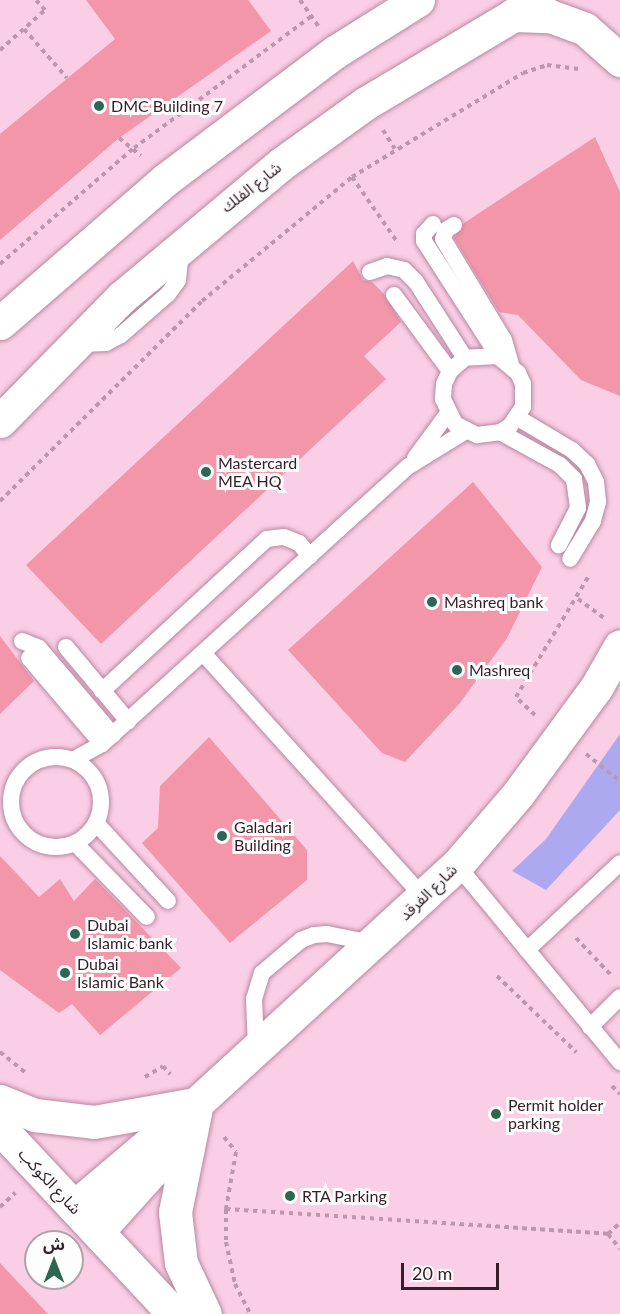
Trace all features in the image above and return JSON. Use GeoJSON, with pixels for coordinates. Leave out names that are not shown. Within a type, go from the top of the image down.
{"type":"FeatureCollection","features":[{"type":"Feature","properties":{"kind":"street"},"geometry":{"type":"LineString","coordinates":[[0,323],[165,180],[335,52],[418,0]]}},
{"type":"Feature","properties":{"kind":"street"},"geometry":{"type":"LineString","coordinates":[[526,8],[585,29],[620,60]]}},
{"type":"Feature","properties":{"kind":"street","name":"شارع الفلك"},"geometry":{"type":"LineString","coordinates":[[0,421],[74,344],[181,244],[281,164],[366,103],[526,8]]}},
{"type":"Feature","properties":{"kind":"street","name":"شارع الفرقد"},"geometry":{"type":"LineString","coordinates":[[74,1207],[197,1103],[424,898],[457,865],[518,794],[596,688],[620,646]]}},
{"type":"Feature","properties":{"kind":"street"},"geometry":{"type":"LineString","coordinates":[[0,1101],[35,1115],[94,1122],[197,1103],[174,1212],[181,1263],[205,1314]]}},
{"type":"Feature","properties":{"kind":"street","name":"شارع الفرقد"},"geometry":{"type":"LineString","coordinates":[[98,1231],[152,1172],[197,1103]]}},
{"type":"Feature","properties":{"kind":"street","name":"شارع الكوكب"},"geometry":{"type":"LineString","coordinates":[[0,1128],[174,1314]]}},
{"type":"Feature","properties":{"kind":"lane"},"geometry":{"type":"LineString","coordinates":[[433,224],[424,234],[424,240],[504,360],[523,384],[525,396],[518,418],[500,432],[489,435],[466,431],[448,413],[443,399],[450,370],[465,358],[504,360]]}},
{"type":"Feature","properties":{"kind":"lane"},"geometry":{"type":"LineString","coordinates":[[454,225],[446,230],[443,239],[504,340],[504,360]]}},
{"type":"Feature","properties":{"kind":"lane"},"geometry":{"type":"LineString","coordinates":[[370,273],[387,266],[404,270],[416,282],[465,358]]}},
{"type":"Feature","properties":{"kind":"lane"},"geometry":{"type":"LineString","coordinates":[[394,295],[450,370]]}},
{"type":"Feature","properties":{"kind":"lane"},"geometry":{"type":"LineString","coordinates":[[409,466],[448,413]]}},
{"type":"Feature","properties":{"kind":"lane"},"geometry":{"type":"LineString","coordinates":[[518,418],[572,450],[587,464],[596,482],[598,502],[593,521],[570,559]]}},
{"type":"Feature","properties":{"kind":"lane"},"geometry":{"type":"LineString","coordinates":[[73,760],[95,779],[100,793],[96,822],[75,843],[60,847],[32,840],[21,831],[10,803],[19,775],[30,765],[43,759],[73,760],[108,740],[409,466],[466,431]]}},
{"type":"Feature","properties":{"kind":"lane"},"geometry":{"type":"LineString","coordinates":[[500,432],[560,465],[574,480],[578,508],[559,545]]}},
{"type":"Feature","properties":{"kind":"lane"},"geometry":{"type":"LineString","coordinates":[[102,691],[267,538],[284,537],[299,543],[310,556]]}},
{"type":"Feature","properties":{"kind":"lane"},"geometry":{"type":"LineString","coordinates":[[22,641],[39,648],[108,740]]}},
{"type":"Feature","properties":{"kind":"lane"},"geometry":{"type":"LineString","coordinates":[[66,647],[128,721]]}},
{"type":"Feature","properties":{"kind":"lane"},"geometry":{"type":"LineString","coordinates":[[203,653],[424,898]]}},
{"type":"Feature","properties":{"kind":"lane"},"geometry":{"type":"LineString","coordinates":[[29,658],[108,740]]}},
{"type":"Feature","properties":{"kind":"lane"},"geometry":{"type":"LineString","coordinates":[[95,779],[108,740]]}},
{"type":"Feature","properties":{"kind":"lane"},"geometry":{"type":"LineString","coordinates":[[96,822],[168,901]]}},
{"type":"Feature","properties":{"kind":"lane"},"geometry":{"type":"LineString","coordinates":[[75,843],[147,917]]}},
{"type":"Feature","properties":{"kind":"lane"},"geometry":{"type":"LineString","coordinates":[[527,950],[620,863]]}},
{"type":"Feature","properties":{"kind":"lane"},"geometry":{"type":"LineString","coordinates":[[457,865],[620,1062]]}},
{"type":"Feature","properties":{"kind":"lane"},"geometry":{"type":"LineString","coordinates":[[256,1048],[254,999],[262,973],[301,940],[314,935],[327,934],[373,943]]}},
{"type":"Feature","properties":{"kind":"lane"},"geometry":{"type":"LineString","coordinates":[[591,1027],[620,997]]}},
{"type":"Feature","properties":{"kind":"path"},"geometry":{"type":"LineString","coordinates":[[0,50],[45,10],[36,0]]}},
{"type":"Feature","properties":{"kind":"path"},"geometry":{"type":"LineString","coordinates":[[0,264],[134,148],[312,16],[300,0]]}},
{"type":"Feature","properties":{"kind":"path"},"geometry":{"type":"LineString","coordinates":[[24,29],[68,78]]}},
{"type":"Feature","properties":{"kind":"path"},"geometry":{"type":"LineString","coordinates":[[0,501],[202,301],[352,177],[523,73],[547,65],[589,71]]}},
{"type":"Feature","properties":{"kind":"path"},"geometry":{"type":"LineString","coordinates":[[534,714],[516,697],[578,599],[592,569]]}},
{"type":"Feature","properties":{"kind":"path"},"geometry":{"type":"LineString","coordinates":[[578,599],[602,617]]}},
{"type":"Feature","properties":{"kind":"path"},"geometry":{"type":"LineString","coordinates":[[559,920],[612,977]]}},
{"type":"Feature","properties":{"kind":"path"},"geometry":{"type":"LineString","coordinates":[[497,976],[585,1061]]}},
{"type":"Feature","properties":{"kind":"path"},"geometry":{"type":"LineString","coordinates":[[603,1078],[620,1094]]}},
{"type":"Feature","properties":{"kind":"path"},"geometry":{"type":"LineString","coordinates":[[226,1209],[608,1234],[620,1223]]}},
{"type":"Feature","properties":{"kind":"path"},"geometry":{"type":"LineString","coordinates":[[608,1234],[620,1249]]}},
{"type":"Feature","properties":{"kind":"shaded area"},"geometry":{"type":"Polygon","coordinates":[[[620,734],[620,810],[546,890],[512,871],[546,839],[620,734]]]}},
{"type":"Feature","properties":{"kind":"building","name":"DMC Building 7"},"geometry":{"type":"Polygon","coordinates":[[[86,0],[248,0],[271,31],[119,138],[0,240],[0,134],[115,39],[86,0]]]}},
{"type":"Feature","properties":{"kind":"building"},"geometry":{"type":"Polygon","coordinates":[[[595,137],[620,192],[620,396],[581,380],[518,315],[499,312],[454,238],[464,223],[595,137]]]}},
{"type":"Feature","properties":{"kind":"building","name":"Mastercard MEA HQ"},"geometry":{"type":"Polygon","coordinates":[[[353,261],[363,280],[372,282],[384,294],[401,322],[364,356],[386,379],[101,644],[26,565],[353,261]]]}},
{"type":"Feature","properties":{"kind":"building","name":"Mashreq bank"},"geometry":{"type":"Polygon","coordinates":[[[473,482],[542,567],[507,638],[460,703],[405,762],[382,753],[288,650],[473,482]]]}},
{"type":"Feature","properties":{"kind":"building"},"geometry":{"type":"Polygon","coordinates":[[[0,636],[34,681],[0,714],[0,636]]]}},
{"type":"Feature","properties":{"kind":"building","name":"Galadari Building"},"geometry":{"type":"Polygon","coordinates":[[[209,737],[307,850],[307,880],[230,943],[142,843],[158,828],[160,786],[209,737]]]}},
{"type":"Feature","properties":{"kind":"building","name":"Dubai Islamic bank"},"geometry":{"type":"Polygon","coordinates":[[[0,856],[39,897],[60,879],[74,901],[95,879],[181,968],[100,1035],[72,1004],[59,1013],[0,970],[0,856]]]}},
{"type":"Feature","properties":{"kind":"building"},"geometry":{"type":"Polygon","coordinates":[[[0,1263],[48,1314],[0,1314],[0,1263]]]}},
{"type":"Feature","properties":{"kind":"place","name":"DMC Building 7"},"geometry":{"type":"Point","coordinates":[99,106]}},
{"type":"Feature","properties":{"kind":"place","name":"Mastercard MEA HQ"},"geometry":{"type":"Point","coordinates":[206,472]}},
{"type":"Feature","properties":{"kind":"place","name":"Mashreq bank"},"geometry":{"type":"Point","coordinates":[432,602]}},
{"type":"Feature","properties":{"kind":"place","name":"Mashreq"},"geometry":{"type":"Point","coordinates":[457,670]}},
{"type":"Feature","properties":{"kind":"place","name":"Galadari Building"},"geometry":{"type":"Point","coordinates":[222,836]}},
{"type":"Feature","properties":{"kind":"place","name":"Dubai Islamic bank"},"geometry":{"type":"Point","coordinates":[75,934]}},
{"type":"Feature","properties":{"kind":"place","name":"Dubai Islamic Bank"},"geometry":{"type":"Point","coordinates":[65,973]}},
{"type":"Feature","properties":{"kind":"place","name":"Permit holder parking"},"geometry":{"type":"Point","coordinates":[496,1114]}},
{"type":"Feature","properties":{"kind":"place","name":"RTA Parking"},"geometry":{"type":"Point","coordinates":[290,1196]}}]}
